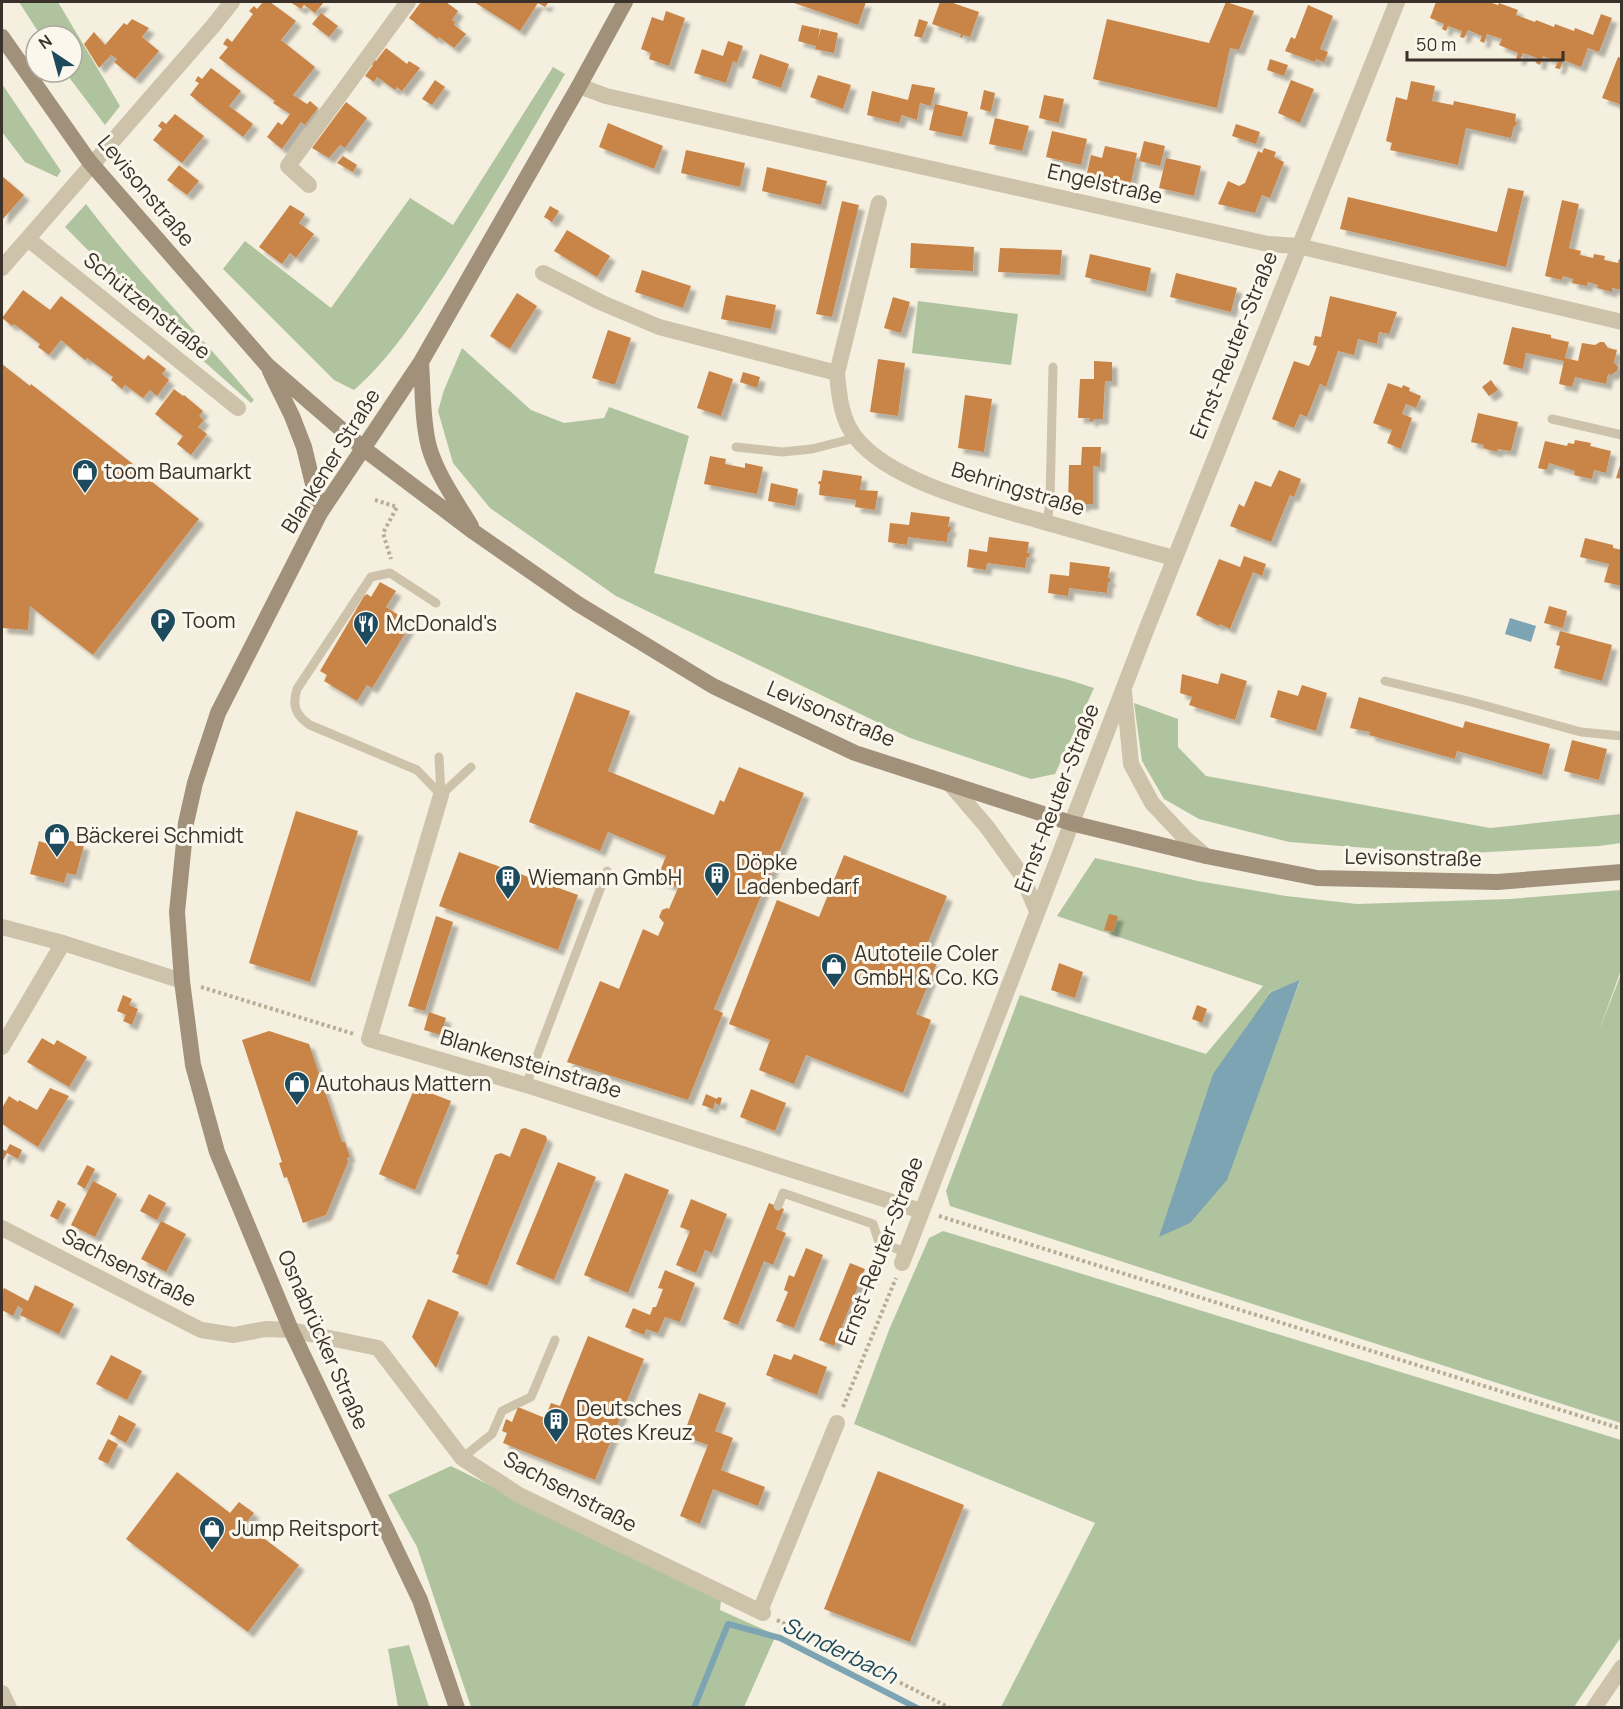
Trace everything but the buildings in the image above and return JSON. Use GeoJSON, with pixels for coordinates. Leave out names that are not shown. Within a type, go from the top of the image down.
{"type":"FeatureCollection","features":[{"type":"Feature","properties":{"kind":"main road","name":"Blankener Straße"},"geometry":{"type":"LineString","coordinates":[[182,981],[177,912],[186,823],[195,783],[218,713],[320,513],[421,362],[625,2]]}},
{"type":"Feature","properties":{"kind":"main road","name":"Levisonstraße"},"geometry":{"type":"LineString","coordinates":[[2,37],[58,120],[121,199],[267,365],[364,449],[474,532],[578,604],[713,686],[855,753],[1071,824],[1206,856],[1317,878],[1497,882],[1622,872]]}},
{"type":"Feature","properties":{"kind":"main road","name":"Levisonstraße"},"geometry":{"type":"LineString","coordinates":[[421,362],[429,446],[439,471],[474,532]]}},
{"type":"Feature","properties":{"kind":"main road","name":"Levisonstraße"},"geometry":{"type":"LineString","coordinates":[[267,365],[292,416],[304,447],[320,513]]}},
{"type":"Feature","properties":{"kind":"main road","name":"Osnabrücker Straße"},"geometry":{"type":"LineString","coordinates":[[182,981],[193,1065],[217,1152],[291,1330],[420,1600],[457,1707]]}},
{"type":"Feature","properties":{"kind":"street"},"geometry":{"type":"LineString","coordinates":[[2,268],[232,2]]}},
{"type":"Feature","properties":{"kind":"street"},"geometry":{"type":"LineString","coordinates":[[309,185],[288,166],[408,2]]}},
{"type":"Feature","properties":{"kind":"street","name":"Ernst-Reuter-Straße"},"geometry":{"type":"LineString","coordinates":[[903,1258],[1174,558],[1397,2]]}},
{"type":"Feature","properties":{"kind":"street","name":"Engelstraße"},"geometry":{"type":"LineString","coordinates":[[579,86],[606,96],[1268,244],[1298,246],[1622,322]]}},
{"type":"Feature","properties":{"kind":"street","name":"Behringstraße"},"geometry":{"type":"LineString","coordinates":[[879,203],[837,373],[840,399],[846,421],[855,438],[870,452],[896,469],[957,497],[1174,558]]}},
{"type":"Feature","properties":{"kind":"street","name":"Schützenstraße"},"geometry":{"type":"LineString","coordinates":[[28,239],[238,408]]}},
{"type":"Feature","properties":{"kind":"street"},"geometry":{"type":"LineString","coordinates":[[543,273],[600,302],[659,327],[837,373]]}},
{"type":"Feature","properties":{"kind":"street","name":"Levisonstraße"},"geometry":{"type":"LineString","coordinates":[[1124,688],[1131,764],[1152,803],[1185,839],[1206,856]]}},
{"type":"Feature","properties":{"kind":"street"},"geometry":{"type":"LineString","coordinates":[[950,784],[987,827],[1021,874],[1037,911]]}},
{"type":"Feature","properties":{"kind":"street"},"geometry":{"type":"LineString","coordinates":[[369,1039],[441,795]]}},
{"type":"Feature","properties":{"kind":"street"},"geometry":{"type":"LineString","coordinates":[[2,927],[63,943],[182,981]]}},
{"type":"Feature","properties":{"kind":"street"},"geometry":{"type":"LineString","coordinates":[[2,1047],[63,943]]}},
{"type":"Feature","properties":{"kind":"street","name":"Blankensteinstraße"},"geometry":{"type":"LineString","coordinates":[[369,1039],[526,1085],[921,1211]]}},
{"type":"Feature","properties":{"kind":"street","name":"Sachsenstraße"},"geometry":{"type":"LineString","coordinates":[[2,1228],[201,1330],[234,1335],[265,1329],[291,1330],[378,1348],[462,1458],[519,1495],[762,1612]]}},
{"type":"Feature","properties":{"kind":"street"},"geometry":{"type":"LineString","coordinates":[[762,1612],[837,1423]]}},
{"type":"Feature","properties":{"kind":"street"},"geometry":{"type":"LineString","coordinates":[[1594,1707],[1622,1668]]}},
{"type":"Feature","properties":{"kind":"street"},"geometry":{"type":"LineString","coordinates":[[2,1693],[9,1707]]}},
{"type":"Feature","properties":{"kind":"lane"},"geometry":{"type":"LineString","coordinates":[[1047,523],[1050,501],[1053,367]]}},
{"type":"Feature","properties":{"kind":"lane"},"geometry":{"type":"LineString","coordinates":[[1552,419],[1622,435]]}},
{"type":"Feature","properties":{"kind":"lane"},"geometry":{"type":"LineString","coordinates":[[736,447],[782,452],[812,449],[855,438]]}},
{"type":"Feature","properties":{"kind":"lane"},"geometry":{"type":"LineString","coordinates":[[436,603],[390,573],[371,577],[297,688],[294,701],[296,712],[301,720],[417,770],[441,795]]}},
{"type":"Feature","properties":{"kind":"lane"},"geometry":{"type":"LineString","coordinates":[[1385,681],[1581,732],[1622,736]]}},
{"type":"Feature","properties":{"kind":"lane"},"geometry":{"type":"LineString","coordinates":[[439,757],[441,795]]}},
{"type":"Feature","properties":{"kind":"lane"},"geometry":{"type":"LineString","coordinates":[[441,795],[471,767]]}},
{"type":"Feature","properties":{"kind":"lane"},"geometry":{"type":"LineString","coordinates":[[526,1085],[607,871]]}},
{"type":"Feature","properties":{"kind":"lane"},"geometry":{"type":"LineString","coordinates":[[778,1206],[783,1194],[873,1224],[879,1242],[903,1258]]}},
{"type":"Feature","properties":{"kind":"lane"},"geometry":{"type":"LineString","coordinates":[[462,1458],[492,1434],[502,1411],[531,1397],[555,1340]]}},
{"type":"Feature","properties":{"kind":"path"},"geometry":{"type":"LineString","coordinates":[[375,500],[397,507],[383,533],[383,538],[398,578]]}},
{"type":"Feature","properties":{"kind":"path"},"geometry":{"type":"LineString","coordinates":[[182,981],[369,1039]]}},
{"type":"Feature","properties":{"kind":"path"},"geometry":{"type":"LineString","coordinates":[[921,1211],[1622,1429]]}},
{"type":"Feature","properties":{"kind":"path","name":"Ernst-Reuter-Straße"},"geometry":{"type":"LineString","coordinates":[[837,1423],[903,1258]]}},
{"type":"Feature","properties":{"kind":"path"},"geometry":{"type":"LineString","coordinates":[[762,1612],[950,1707]]}},
{"type":"Feature","properties":{"kind":"green space"},"geometry":{"type":"Polygon","coordinates":[[[19,2],[58,2],[71,24],[33,24],[19,2]]]}},
{"type":"Feature","properties":{"kind":"green space"},"geometry":{"type":"Polygon","coordinates":[[[84,46],[120,106],[105,125],[74,84],[84,84],[84,46]]]}},
{"type":"Feature","properties":{"kind":"green space"},"geometry":{"type":"Polygon","coordinates":[[[553,67],[565,74],[474,228],[402,338],[354,390],[334,380],[223,269],[245,241],[331,308],[410,198],[453,225],[553,67]]]}},
{"type":"Feature","properties":{"kind":"green space"},"geometry":{"type":"Polygon","coordinates":[[[2,84],[61,171],[57,177],[25,162],[2,132],[2,84]]]}},
{"type":"Feature","properties":{"kind":"green space"},"geometry":{"type":"Polygon","coordinates":[[[86,204],[126,254],[254,400],[251,403],[157,320],[65,227],[86,204]]]}},
{"type":"Feature","properties":{"kind":"green space"},"geometry":{"type":"Polygon","coordinates":[[[918,301],[1018,314],[1011,365],[912,353],[918,301]]]}},
{"type":"Feature","properties":{"kind":"green space"},"geometry":{"type":"Polygon","coordinates":[[[462,348],[531,410],[564,423],[604,418],[609,407],[689,436],[654,573],[1094,688],[1055,774],[1031,779],[910,738],[616,596],[490,508],[453,463],[438,411],[444,390],[462,348]]]}},
{"type":"Feature","properties":{"kind":"green space"},"geometry":{"type":"Polygon","coordinates":[[[1134,703],[1178,719],[1178,747],[1206,776],[1490,828],[1621,814],[1621,843],[1469,853],[1393,850],[1289,842],[1199,819],[1164,799],[1142,761],[1134,703]]]}},
{"type":"Feature","properties":{"kind":"green space"},"geometry":{"type":"Polygon","coordinates":[[[1095,858],[1198,881],[1286,896],[1357,904],[1510,899],[1621,890],[1621,970],[1599,1031],[1621,974],[1621,1423],[950,1206],[946,1191],[1020,995],[1206,1054],[1263,986],[1057,916],[1095,858]],[[1300,981],[1270,992],[1259,1090],[1300,981]]]}},
{"type":"Feature","properties":{"kind":"green space"},"geometry":{"type":"Polygon","coordinates":[[[943,1231],[1621,1440],[1621,1637],[1574,1707],[1001,1707],[1095,1523],[854,1424],[889,1330],[929,1238],[943,1231]]]}},
{"type":"Feature","properties":{"kind":"green space"},"geometry":{"type":"Polygon","coordinates":[[[451,1466],[721,1600],[720,1610],[776,1635],[744,1707],[471,1707],[417,1547],[388,1495],[451,1466]]]}},
{"type":"Feature","properties":{"kind":"green space"},"geometry":{"type":"Polygon","coordinates":[[[409,1645],[429,1707],[398,1707],[388,1649],[409,1645]]]}},
{"type":"Feature","properties":{"kind":"water"},"geometry":{"type":"Polygon","coordinates":[[[1510,618],[1536,626],[1531,642],[1505,634],[1510,618]]]}},
{"type":"Feature","properties":{"kind":"water"},"geometry":{"type":"Polygon","coordinates":[[[1300,980],[1227,1180],[1190,1223],[1159,1237],[1213,1074],[1271,992],[1300,980]]]}},
{"type":"Feature","properties":{"kind":"waterway","name":"Sunderbach"},"geometry":{"type":"LineString","coordinates":[[694,1708],[728,1624],[780,1638],[917,1708]]}},
{"type":"Feature","properties":{"kind":"place","name":"toom Baumarkt"},"geometry":{"type":"Point","coordinates":[85,495]}},
{"type":"Feature","properties":{"kind":"place","name":"Toom"},"geometry":{"type":"Point","coordinates":[163,644]}},
{"type":"Feature","properties":{"kind":"place","name":"McDonald's"},"geometry":{"type":"Point","coordinates":[366,647]}},
{"type":"Feature","properties":{"kind":"place","name":"Bäckerei Schmidt"},"geometry":{"type":"Point","coordinates":[57,859]}},
{"type":"Feature","properties":{"kind":"place","name":"Döpke Ladenbedarf"},"geometry":{"type":"Point","coordinates":[717,898]}},
{"type":"Feature","properties":{"kind":"place","name":"Wiemann GmbH"},"geometry":{"type":"Point","coordinates":[508,901]}},
{"type":"Feature","properties":{"kind":"place","name":"Autoteile Coler GmbH & Co. KG"},"geometry":{"type":"Point","coordinates":[834,989]}},
{"type":"Feature","properties":{"kind":"place","name":"Autohaus Mattern"},"geometry":{"type":"Point","coordinates":[297,1107]}},
{"type":"Feature","properties":{"kind":"place","name":"Deutsches Rotes Kreuz"},"geometry":{"type":"Point","coordinates":[556,1444]}},
{"type":"Feature","properties":{"kind":"place","name":"Jump Reitsport"},"geometry":{"type":"Point","coordinates":[212,1552]}}]}
